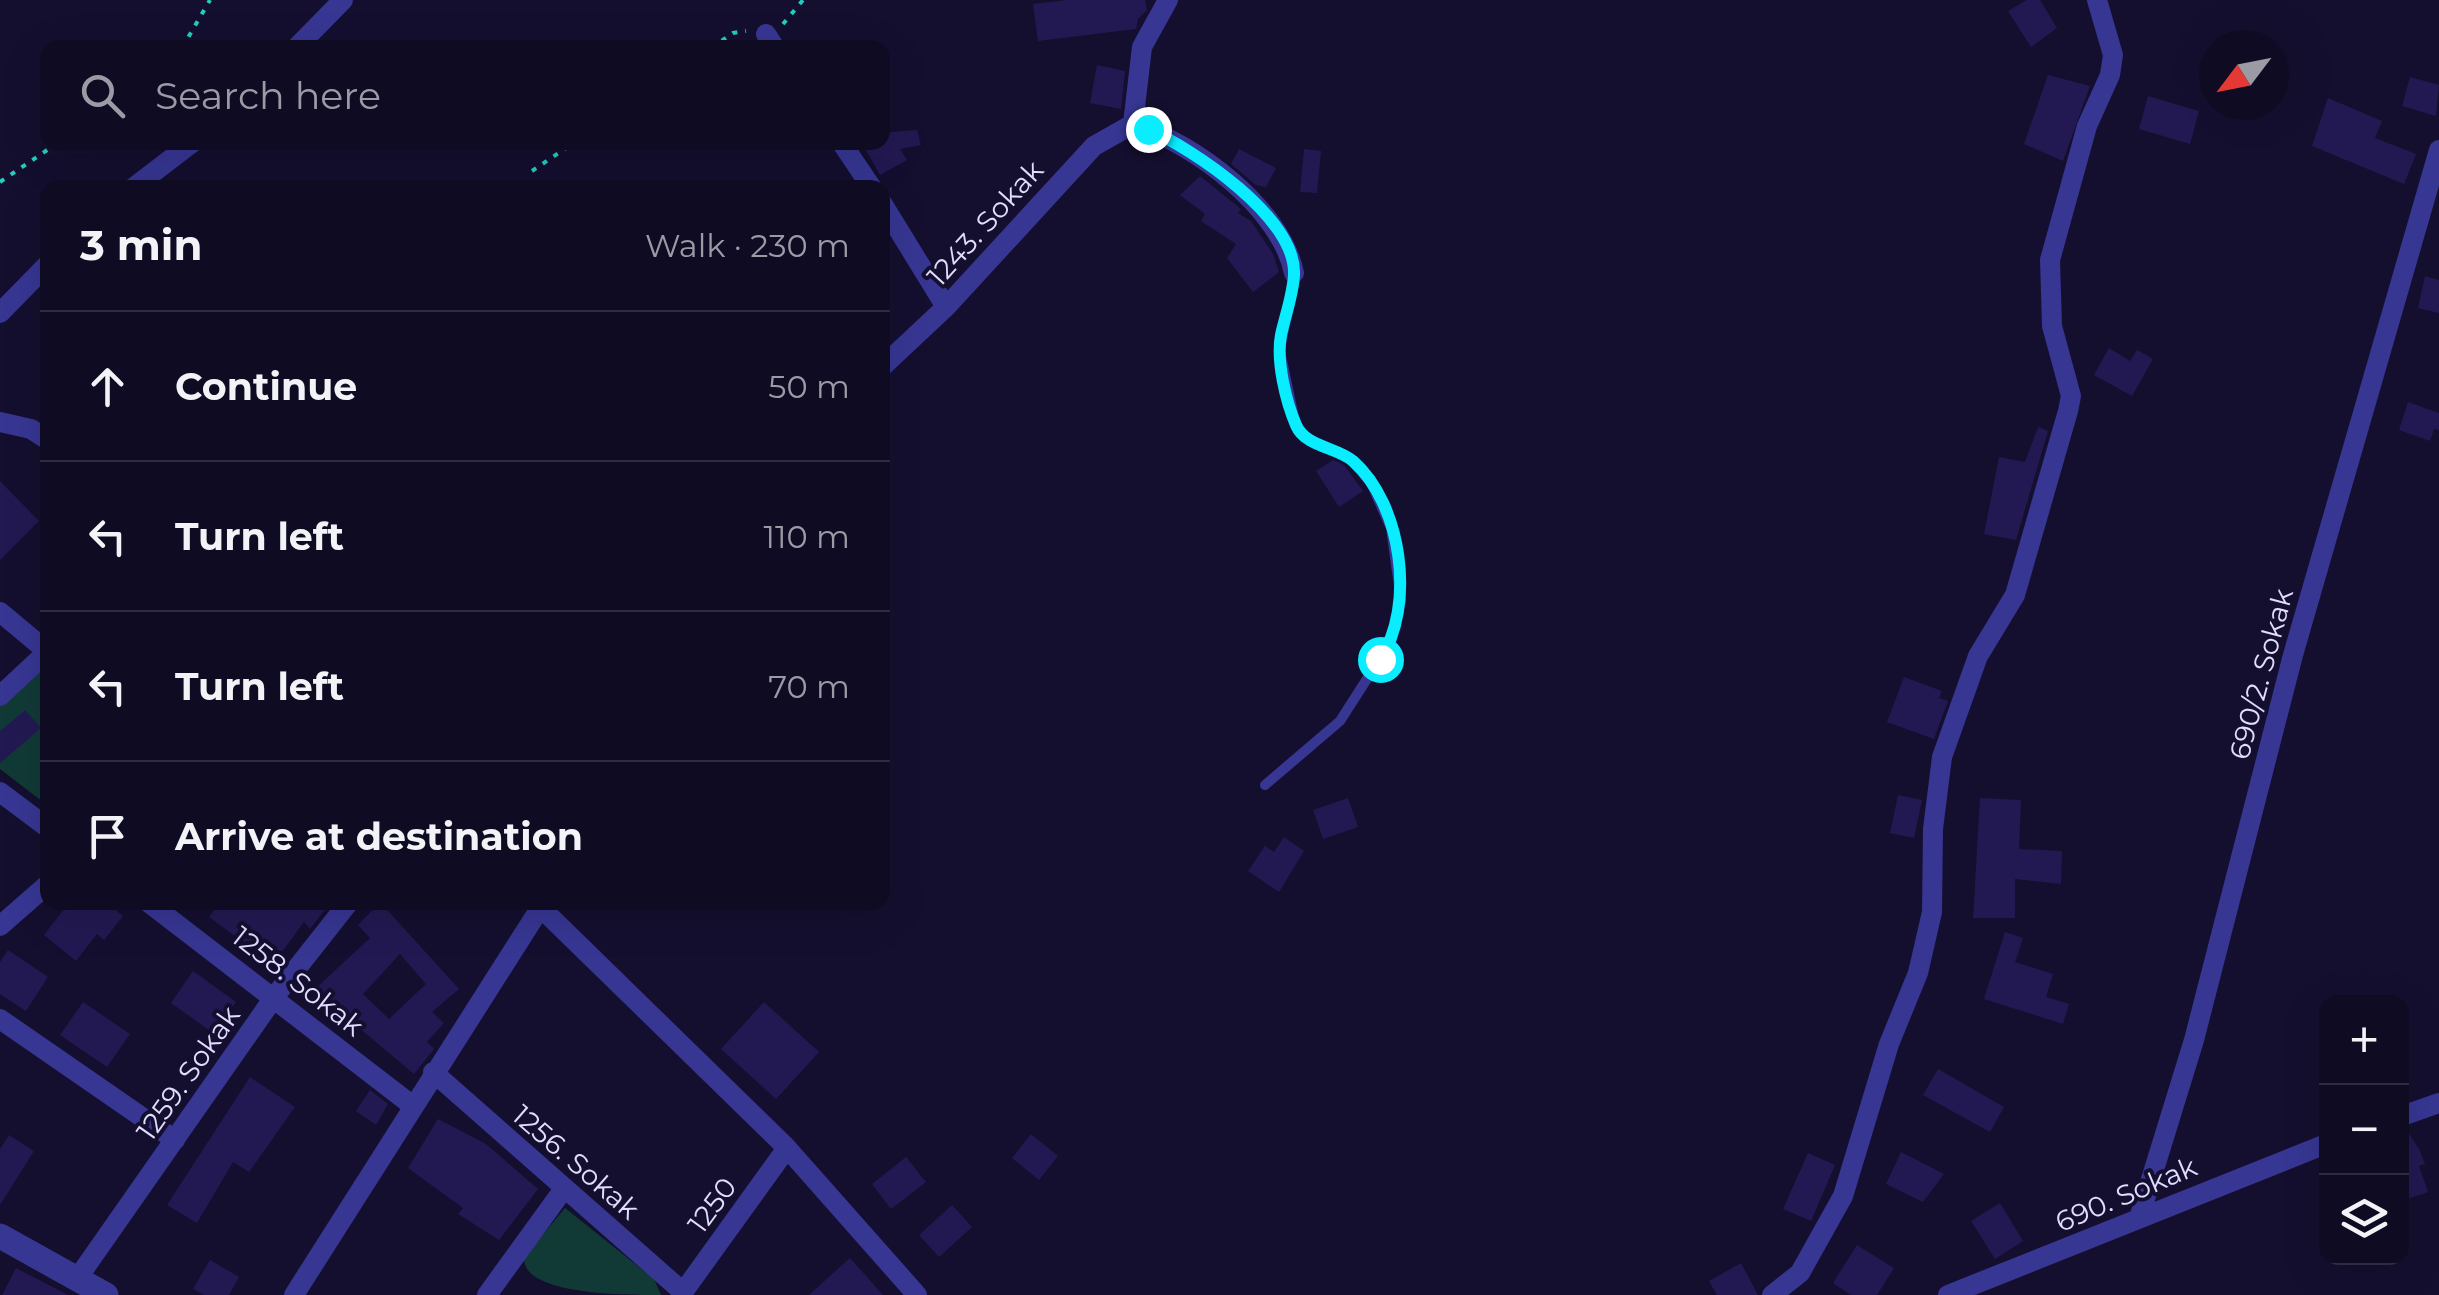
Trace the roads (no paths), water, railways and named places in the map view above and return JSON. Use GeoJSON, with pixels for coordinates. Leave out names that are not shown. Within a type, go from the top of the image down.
{"type":"FeatureCollection","features":[{"type":"Feature","properties":{"kind":"street"},"geometry":{"type":"LineString","coordinates":[[304,40],[343,0]]}},
{"type":"Feature","properties":{"kind":"street"},"geometry":{"type":"LineString","coordinates":[[1168,0],[1142,47],[1132,124],[1164,136],[1248,196],[1271,223],[1294,273]]}},
{"type":"Feature","properties":{"kind":"street"},"geometry":{"type":"LineString","coordinates":[[1772,1295],[1800,1273],[1842,1196],[1888,1044],[1918,973],[1932,912],[1933,829],[1942,757],[1978,656],[2015,594],[2068,411],[2070,396],[2052,326],[2050,260],[2087,126],[2110,74],[2109,34],[2097,0]]}},
{"type":"Feature","properties":{"kind":"street","name":"1243. Sokak"},"geometry":{"type":"LineString","coordinates":[[890,360],[946,307],[1094,146],[1132,124]]}},
{"type":"Feature","properties":{"kind":"street"},"geometry":{"type":"LineString","coordinates":[[143,180],[183,150]]}},
{"type":"Feature","properties":{"kind":"street"},"geometry":{"type":"LineString","coordinates":[[846,150],[867,180]]}},
{"type":"Feature","properties":{"kind":"street","name":"690/2. Sokak"},"geometry":{"type":"LineString","coordinates":[[2140,1215],[2194,1040],[2293,655],[2439,150]]}},
{"type":"Feature","properties":{"kind":"street"},"geometry":{"type":"LineString","coordinates":[[890,216],[946,307]]}},
{"type":"Feature","properties":{"kind":"street"},"geometry":{"type":"LineString","coordinates":[[0,312],[40,272]]}},
{"type":"Feature","properties":{"kind":"street"},"geometry":{"type":"LineString","coordinates":[[0,422],[40,435]]}},
{"type":"Feature","properties":{"kind":"street"},"geometry":{"type":"LineString","coordinates":[[0,612],[40,646]]}},
{"type":"Feature","properties":{"kind":"street"},"geometry":{"type":"LineString","coordinates":[[0,696],[40,659]]}},
{"type":"Feature","properties":{"kind":"street"},"geometry":{"type":"LineString","coordinates":[[0,792],[40,822]]}},
{"type":"Feature","properties":{"kind":"street"},"geometry":{"type":"LineString","coordinates":[[0,926],[40,891]]}},
{"type":"Feature","properties":{"kind":"street","name":"1258. Sokak"},"geometry":{"type":"LineString","coordinates":[[159,910],[413,1106]]}},
{"type":"Feature","properties":{"kind":"street","name":"1259. Sokak"},"geometry":{"type":"LineString","coordinates":[[77,1279],[275,996],[343,910]]}},
{"type":"Feature","properties":{"kind":"street"},"geometry":{"type":"LineString","coordinates":[[294,1295],[536,910]]}},
{"type":"Feature","properties":{"kind":"street"},"geometry":{"type":"LineString","coordinates":[[546,910],[787,1148],[917,1295]]}},
{"type":"Feature","properties":{"kind":"street"},"geometry":{"type":"LineString","coordinates":[[0,1020],[175,1140]]}},
{"type":"Feature","properties":{"kind":"street","name":"1256. Sokak"},"geometry":{"type":"LineString","coordinates":[[434,1072],[682,1294]]}},
{"type":"Feature","properties":{"kind":"street"},"geometry":{"type":"LineString","coordinates":[[2409,1114],[2439,1103]]}},
{"type":"Feature","properties":{"kind":"street","name":"690. Sokak"},"geometry":{"type":"LineString","coordinates":[[1948,1295],[2034,1264],[2140,1215],[2319,1147]]}},
{"type":"Feature","properties":{"kind":"street","name":"1250"},"geometry":{"type":"LineString","coordinates":[[682,1294],[787,1148]]}},
{"type":"Feature","properties":{"kind":"street"},"geometry":{"type":"LineString","coordinates":[[487,1295],[563,1190]]}},
{"type":"Feature","properties":{"kind":"street"},"geometry":{"type":"LineString","coordinates":[[1,1240],[106,1295]]}},
{"type":"Feature","properties":{"kind":"lane"},"geometry":{"type":"LineString","coordinates":[[1264,784],[1340,721],[1392,640],[1401,601],[1391,528],[1371,483],[1349,458],[1304,436],[1294,420],[1280,351],[1294,273]]}}]}
